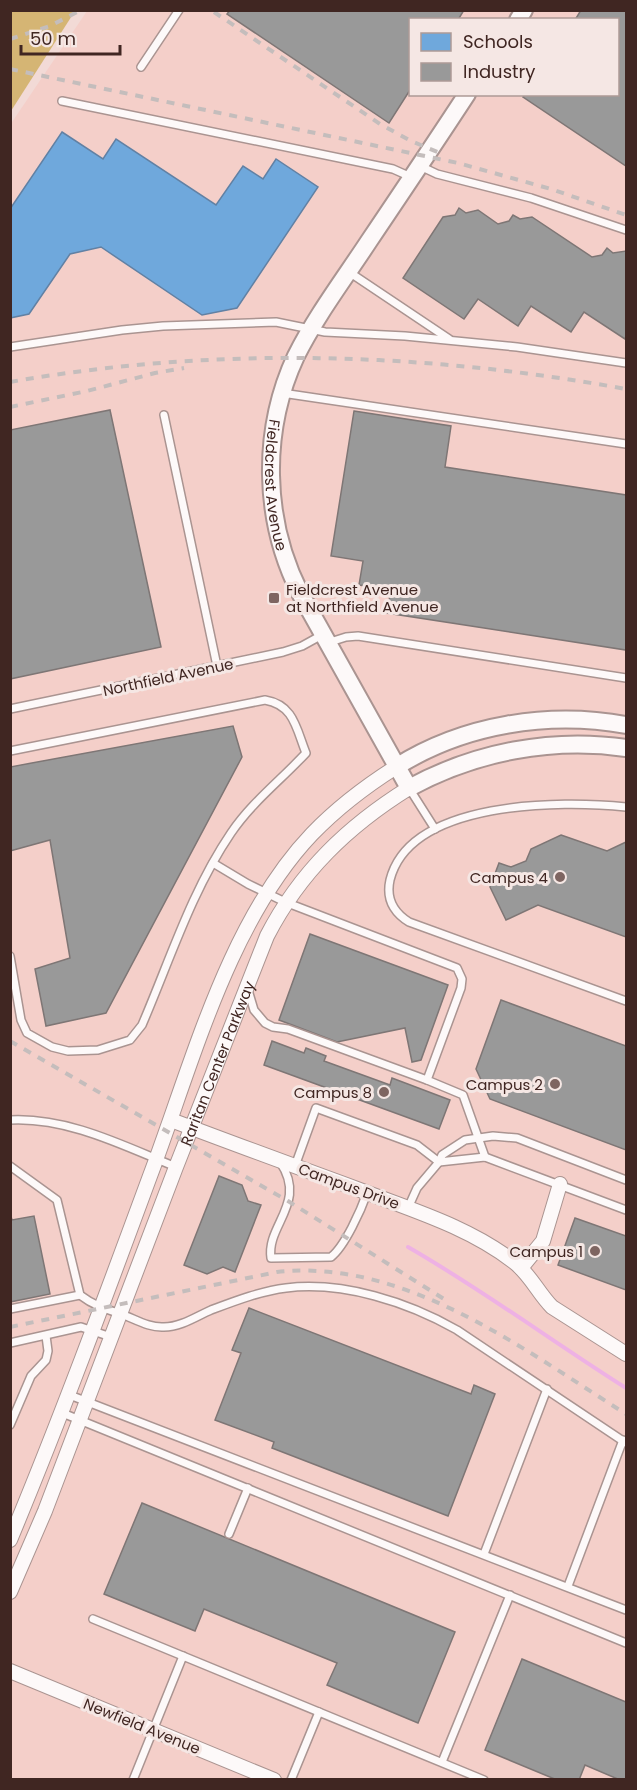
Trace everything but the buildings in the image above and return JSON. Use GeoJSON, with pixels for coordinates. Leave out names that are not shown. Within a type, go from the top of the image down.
{"type":"FeatureCollection","features":[{"type":"Feature","properties":{"kind":"street","name":"Fieldcrest Avenue"},"geometry":{"type":"LineString","coordinates":[[409,788],[294,580],[281,546],[275,521],[271,459],[275,424],[282,393],[295,358],[311,330],[466,96]]}},
{"type":"Feature","properties":{"kind":"street","name":"Raritan Center Parkway"},"geometry":{"type":"LineString","coordinates":[[10,1540],[227,971],[246,929],[266,894],[290,861],[321,825],[354,796],[396,766],[453,739],[507,724],[530,721],[569,719],[627,725]]}},
{"type":"Feature","properties":{"kind":"street","name":"Raritan Center Parkway"},"geometry":{"type":"LineString","coordinates":[[10,1592],[33,1540],[250,977],[267,936],[285,902],[313,866],[368,817],[409,788],[456,766],[510,751],[570,744],[627,748]]}},
{"type":"Feature","properties":{"kind":"street","name":"Campus Drive"},"geometry":{"type":"LineString","coordinates":[[171,1120],[408,1208],[476,1238],[520,1268],[552,1307],[627,1354]]}},
{"type":"Feature","properties":{"kind":"street"},"geometry":{"type":"LineString","coordinates":[[520,1268],[543,1241],[560,1184]]}},
{"type":"Feature","properties":{"kind":"street","name":"Newfield Avenue"},"geometry":{"type":"LineString","coordinates":[[10,1671],[274,1779]]}},
{"type":"Feature","properties":{"kind":"lane"},"geometry":{"type":"LineString","coordinates":[[141,67],[178,10]]}},
{"type":"Feature","properties":{"kind":"lane"},"geometry":{"type":"LineString","coordinates":[[62,101],[393,170],[436,174],[531,198],[627,230]]}},
{"type":"Feature","properties":{"kind":"lane"},"geometry":{"type":"LineString","coordinates":[[349,272],[452,340]]}},
{"type":"Feature","properties":{"kind":"lane"},"geometry":{"type":"LineString","coordinates":[[10,347],[78,335],[164,326],[276,322],[333,333],[452,340],[538,349],[627,363]]}},
{"type":"Feature","properties":{"kind":"lane"},"geometry":{"type":"LineString","coordinates":[[282,393],[627,444]]}},
{"type":"Feature","properties":{"kind":"lane"},"geometry":{"type":"LineString","coordinates":[[164,415],[217,666]]}},
{"type":"Feature","properties":{"kind":"lane","name":"Northfield Avenue"},"geometry":{"type":"LineString","coordinates":[[10,709],[293,650],[325,639],[358,636],[627,678]]}},
{"type":"Feature","properties":{"kind":"lane"},"geometry":{"type":"LineString","coordinates":[[10,751],[265,700],[278,702],[289,712],[306,753],[250,808],[231,833],[189,908],[142,1024],[130,1040],[98,1050],[68,1051],[52,1047],[27,1033],[21,1020],[10,956]]}},
{"type":"Feature","properties":{"kind":"lane"},"geometry":{"type":"LineString","coordinates":[[409,788],[435,829]]}},
{"type":"Feature","properties":{"kind":"lane"},"geometry":{"type":"LineString","coordinates":[[627,807],[569,805],[501,809],[458,818],[435,829],[406,851],[389,883],[393,908],[400,916],[415,924],[627,1000]]}},
{"type":"Feature","properties":{"kind":"lane"},"geometry":{"type":"LineString","coordinates":[[213,863],[266,894],[457,968],[462,980],[461,988],[427,1080]]}},
{"type":"Feature","properties":{"kind":"lane"},"geometry":{"type":"LineString","coordinates":[[250,977],[248,992],[251,1004],[269,1026],[288,1029],[463,1095],[485,1157]]}},
{"type":"Feature","properties":{"kind":"lane"},"geometry":{"type":"LineString","coordinates":[[295,1166],[316,1108],[417,1145],[439,1162],[485,1157],[627,1210]]}},
{"type":"Feature","properties":{"kind":"lane"},"geometry":{"type":"LineString","coordinates":[[10,1120],[39,1120],[63,1125],[176,1167]]}},
{"type":"Feature","properties":{"kind":"lane"},"geometry":{"type":"LineString","coordinates":[[408,1208],[417,1188],[439,1162],[442,1155],[465,1140],[493,1136],[518,1138],[627,1180]]}},
{"type":"Feature","properties":{"kind":"lane"},"geometry":{"type":"LineString","coordinates":[[278,1160],[284,1169],[289,1194],[272,1245],[271,1258],[331,1257],[338,1249],[367,1193]]}},
{"type":"Feature","properties":{"kind":"lane"},"geometry":{"type":"LineString","coordinates":[[10,1166],[57,1200],[80,1295],[100,1308],[149,1325],[166,1328],[232,1302],[279,1289],[310,1287],[350,1291],[395,1303],[437,1320],[547,1389],[625,1442],[568,1586]]}},
{"type":"Feature","properties":{"kind":"lane"},"geometry":{"type":"LineString","coordinates":[[10,1309],[80,1295]]}},
{"type":"Feature","properties":{"kind":"lane"},"geometry":{"type":"LineString","coordinates":[[10,1343],[78,1328],[92,1329],[111,1336]]}},
{"type":"Feature","properties":{"kind":"lane"},"geometry":{"type":"LineString","coordinates":[[10,1425],[31,1376],[46,1360],[48,1351],[46,1336]]}},
{"type":"Feature","properties":{"kind":"lane"},"geometry":{"type":"LineString","coordinates":[[484,1554],[547,1389]]}},
{"type":"Feature","properties":{"kind":"lane"},"geometry":{"type":"LineString","coordinates":[[67,1394],[627,1610]]}},
{"type":"Feature","properties":{"kind":"lane"},"geometry":{"type":"LineString","coordinates":[[60,1412],[627,1643]]}},
{"type":"Feature","properties":{"kind":"lane"},"geometry":{"type":"LineString","coordinates":[[230,1534],[248,1488]]}},
{"type":"Feature","properties":{"kind":"lane"},"geometry":{"type":"LineString","coordinates":[[442,1762],[510,1595]]}},
{"type":"Feature","properties":{"kind":"lane"},"geometry":{"type":"LineString","coordinates":[[93,1619],[484,1779]]}},
{"type":"Feature","properties":{"kind":"lane"},"geometry":{"type":"LineString","coordinates":[[133,1779],[183,1656]]}},
{"type":"Feature","properties":{"kind":"lane"},"geometry":{"type":"LineString","coordinates":[[291,1779],[319,1712]]}},
{"type":"Feature","properties":{"kind":"shaded area"},"geometry":{"type":"Polygon","coordinates":[[[10,11],[75,11],[11,111],[10,11]]]}},
{"type":"Feature","properties":{"kind":"shaded area"},"geometry":{"type":"Polygon","coordinates":[[[87,11],[626,11],[626,1779],[11,1779],[10,125],[87,11]]]}},
{"type":"Feature","properties":{"kind":"waterway"},"geometry":{"type":"LineString","coordinates":[[408,1247],[626,1388]]}},
{"type":"Feature","properties":{"kind":"railway"},"geometry":{"type":"LineString","coordinates":[[10,39],[50,26],[81,10]]}},
{"type":"Feature","properties":{"kind":"railway"},"geometry":{"type":"LineString","coordinates":[[214,12],[380,124],[411,141],[440,153]]}},
{"type":"Feature","properties":{"kind":"railway"},"geometry":{"type":"LineString","coordinates":[[10,69],[458,163],[551,189],[626,215]]}},
{"type":"Feature","properties":{"kind":"railway"},"geometry":{"type":"LineString","coordinates":[[10,382],[87,370],[164,363],[318,358],[473,367],[626,389]]}},
{"type":"Feature","properties":{"kind":"railway"},"geometry":{"type":"LineString","coordinates":[[10,407],[184,368]]}},
{"type":"Feature","properties":{"kind":"railway"},"geometry":{"type":"LineString","coordinates":[[10,1041],[288,1201],[444,1299]]}},
{"type":"Feature","properties":{"kind":"railway"},"geometry":{"type":"LineString","coordinates":[[10,1327],[277,1272],[325,1271],[371,1279],[417,1294],[461,1314],[504,1337],[626,1414]]}},
{"type":"Feature","properties":{"kind":"place","name":"Fieldcrest Avenue at Northfield Avenue"},"geometry":{"type":"Point","coordinates":[274,598]}},
{"type":"Feature","properties":{"kind":"place","name":"Campus 4"},"geometry":{"type":"Point","coordinates":[560,877]}},
{"type":"Feature","properties":{"kind":"place","name":"Campus 2"},"geometry":{"type":"Point","coordinates":[555,1084]}},
{"type":"Feature","properties":{"kind":"place","name":"Campus 8"},"geometry":{"type":"Point","coordinates":[384,1092]}},
{"type":"Feature","properties":{"kind":"place","name":"Campus 1"},"geometry":{"type":"Point","coordinates":[595,1251]}}]}
